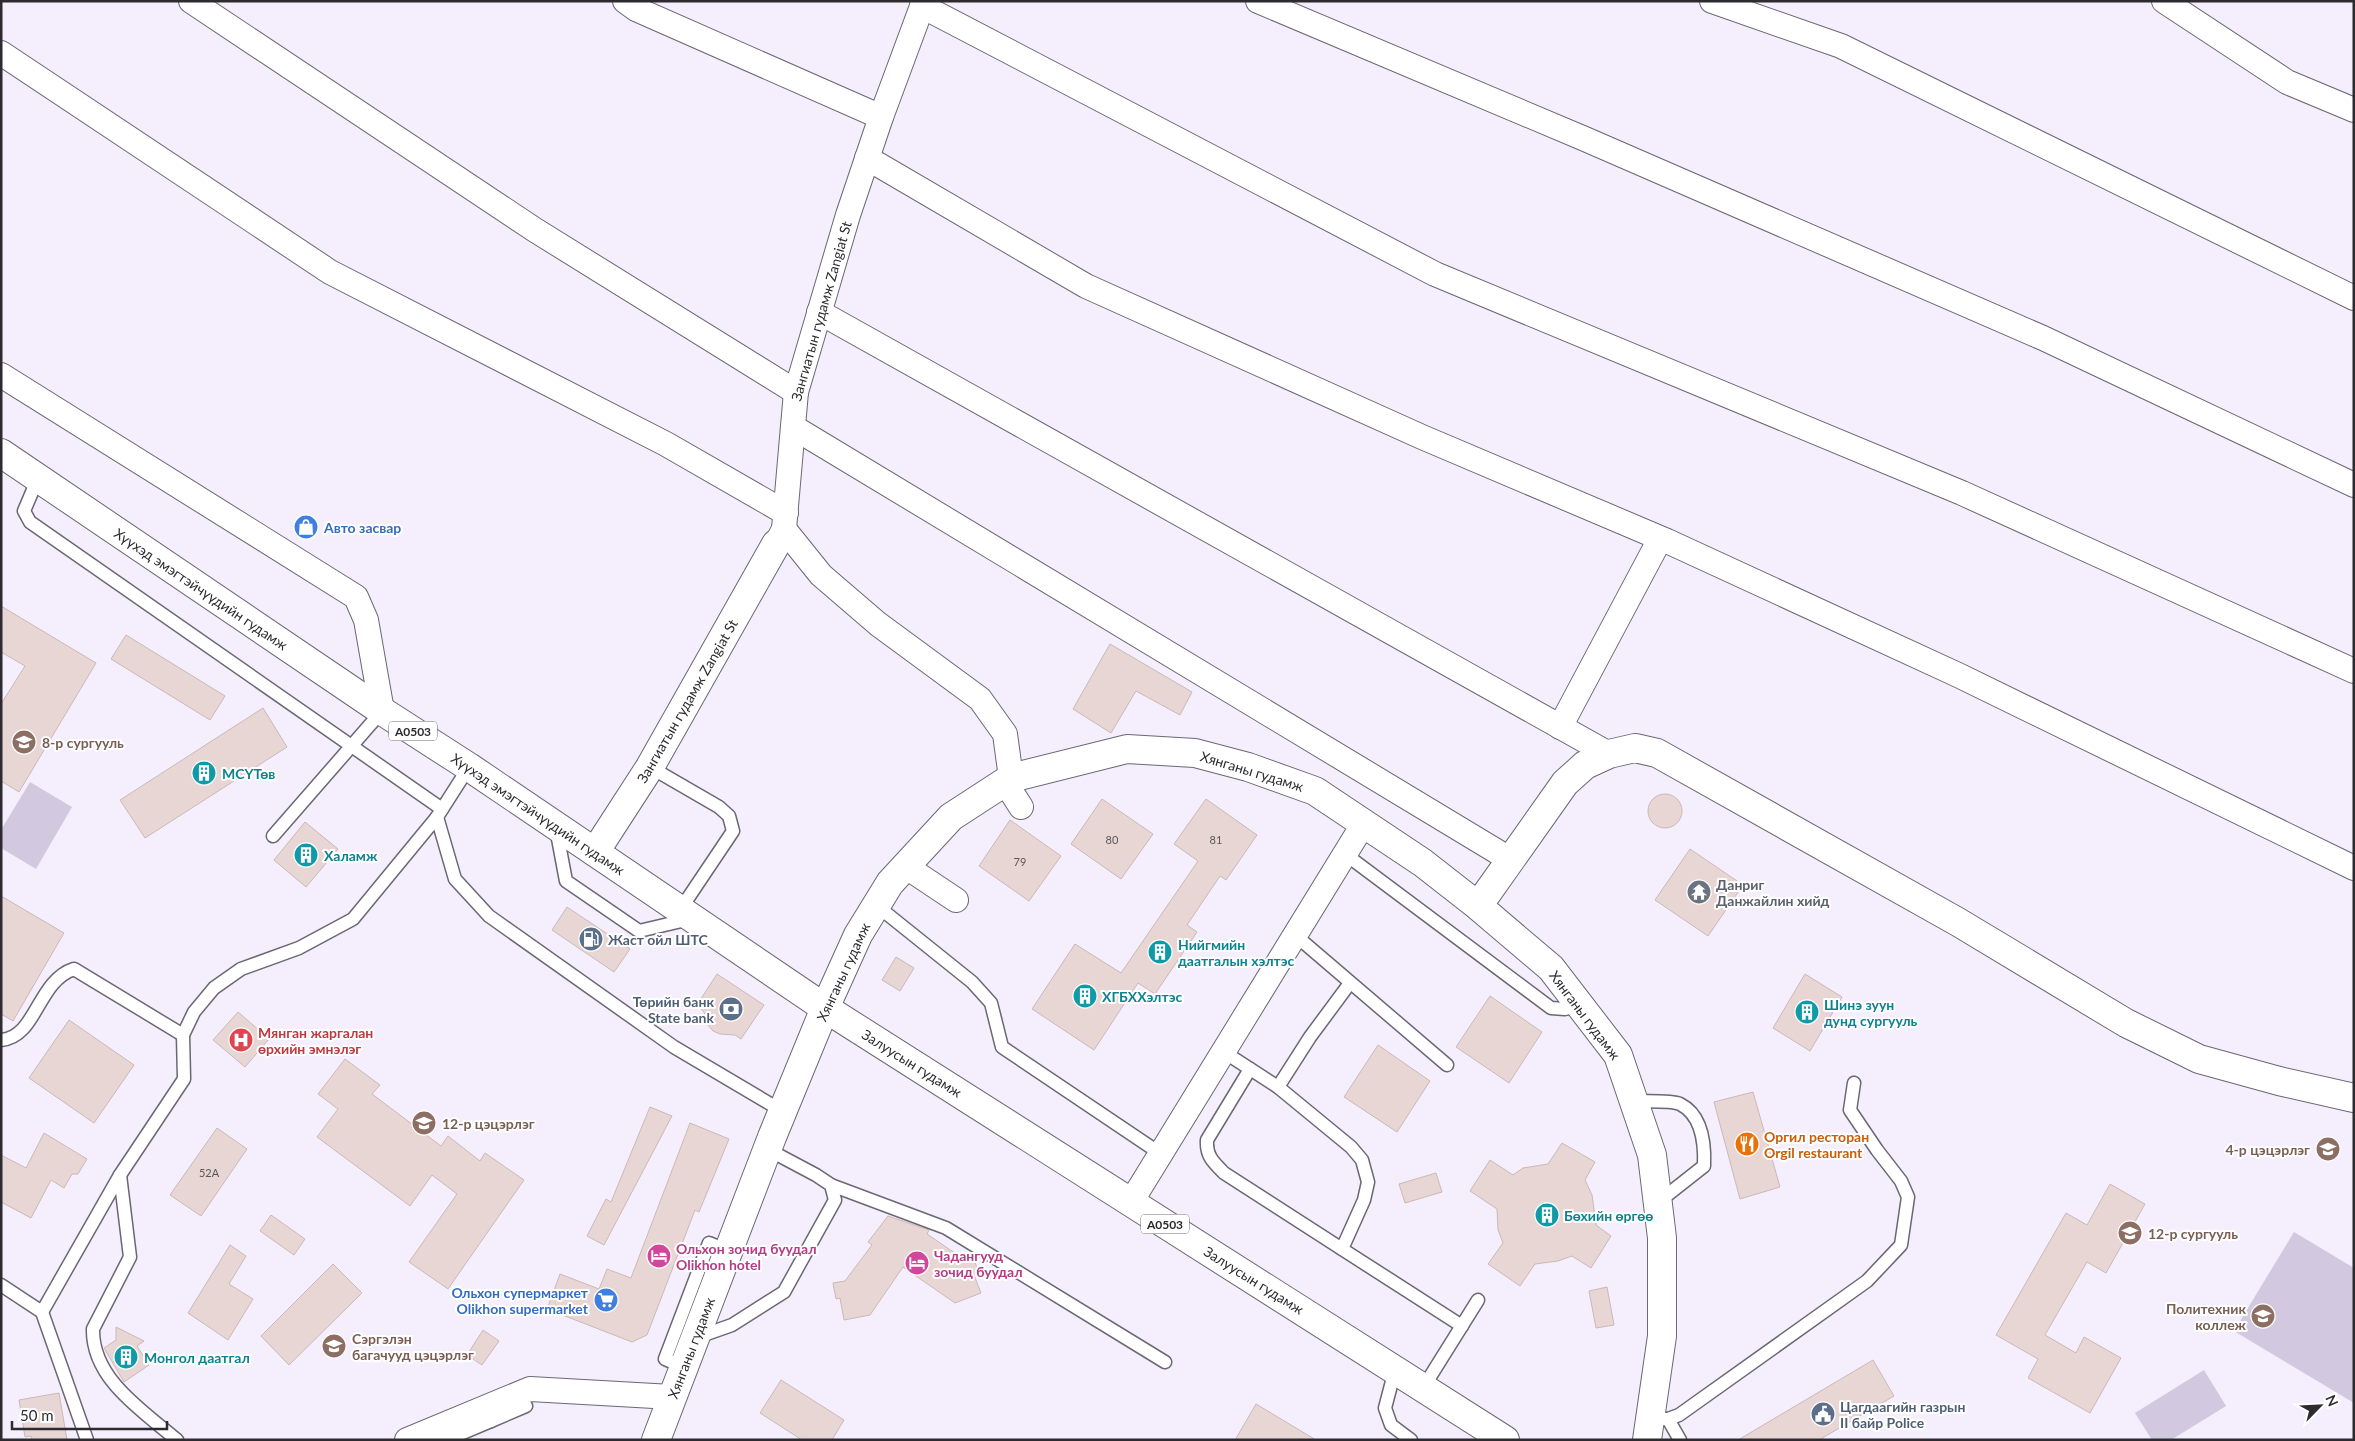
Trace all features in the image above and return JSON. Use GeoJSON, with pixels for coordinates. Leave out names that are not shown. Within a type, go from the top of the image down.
{"type":"FeatureCollection","features":[{"type":"Feature","properties":{"kind":"main road","name":"Хүүхэд эмэгтэйчүүдийн гудамж"},"geometry":{"type":"LineString","coordinates":[[1,453],[825,1008]]}},
{"type":"Feature","properties":{"kind":"main road","name":"Зангиатын гудамж Zangiat St"},"geometry":{"type":"LineString","coordinates":[[595,852],[650,767],[782,528]]}},
{"type":"Feature","properties":{"kind":"main road"},"geometry":{"type":"LineString","coordinates":[[1478,906],[1565,783],[1586,765],[1609,754],[1634,748],[1657,753],[1958,922],[2126,1023],[2199,1058],[2280,1081],[2354,1098]]}},
{"type":"Feature","properties":{"kind":"main road","name":"Хянганы гудамж"},"geometry":{"type":"LineString","coordinates":[[656,1440],[767,1149],[825,1008],[858,935],[890,883],[951,817],[969,803],[1008,780],[1127,749],[1195,753],[1248,767],[1315,791],[1423,863],[1478,906],[1551,968],[1618,1055],[1652,1155],[1662,1238],[1662,1336],[1655,1426]]}},
{"type":"Feature","properties":{"kind":"main road","name":"Залуусын гудамж"},"geometry":{"type":"LineString","coordinates":[[825,1008],[1505,1440]]}},
{"type":"Feature","properties":{"kind":"street"},"geometry":{"type":"LineString","coordinates":[[192,1],[534,230],[796,392]]}},
{"type":"Feature","properties":{"kind":"street"},"geometry":{"type":"LineString","coordinates":[[625,1],[646,13],[881,117]]}},
{"type":"Feature","properties":{"kind":"street"},"geometry":{"type":"LineString","coordinates":[[1258,1],[1594,143],[2043,338],[2354,485]]}},
{"type":"Feature","properties":{"kind":"street"},"geometry":{"type":"LineString","coordinates":[[1712,1],[1841,46],[2354,298]]}},
{"type":"Feature","properties":{"kind":"street"},"geometry":{"type":"LineString","coordinates":[[2164,1],[2287,82],[2354,110]]}},
{"type":"Feature","properties":{"kind":"street"},"geometry":{"type":"LineString","coordinates":[[923,4],[1435,274],[1962,493],[2354,671]]}},
{"type":"Feature","properties":{"kind":"street","name":"Зангиатын гудамж Zangiat St"},"geometry":{"type":"LineString","coordinates":[[782,528],[796,392],[867,158],[923,4]]}},
{"type":"Feature","properties":{"kind":"street"},"geometry":{"type":"LineString","coordinates":[[1,53],[330,272],[666,444],[782,528],[821,576],[878,624],[980,699],[1005,734],[1008,780],[1021,807]]}},
{"type":"Feature","properties":{"kind":"street"},"geometry":{"type":"LineString","coordinates":[[867,158],[1086,286],[1422,437],[1660,539],[1958,674],[2354,868]]}},
{"type":"Feature","properties":{"kind":"street"},"geometry":{"type":"LineString","coordinates":[[820,312],[1609,754]]}},
{"type":"Feature","properties":{"kind":"street"},"geometry":{"type":"LineString","coordinates":[[1,375],[356,597],[366,620],[382,711]]}},
{"type":"Feature","properties":{"kind":"street"},"geometry":{"type":"LineString","coordinates":[[793,428],[1510,860]]}},
{"type":"Feature","properties":{"kind":"street"},"geometry":{"type":"LineString","coordinates":[[1560,726],[1660,539]]}},
{"type":"Feature","properties":{"kind":"street"},"geometry":{"type":"LineString","coordinates":[[1131,1202],[1364,823]]}},
{"type":"Feature","properties":{"kind":"street"},"geometry":{"type":"LineString","coordinates":[[905,866],[956,900]]}},
{"type":"Feature","properties":{"kind":"street"},"geometry":{"type":"LineString","coordinates":[[407,1440],[488,1414],[530,1389],[672,1398]]}},
{"type":"Feature","properties":{"kind":"lane"},"geometry":{"type":"LineString","coordinates":[[38,478],[24,511],[30,522],[352,745],[439,813],[455,879],[489,916],[674,1047],[782,1111]]}},
{"type":"Feature","properties":{"kind":"lane"},"geometry":{"type":"LineString","coordinates":[[273,836],[382,711]]}},
{"type":"Feature","properties":{"kind":"lane"},"geometry":{"type":"LineString","coordinates":[[42,1312],[120,1175],[184,1079],[183,1035],[194,1012],[214,988],[241,969],[299,948],[353,919],[439,813],[469,767]]}},
{"type":"Feature","properties":{"kind":"lane"},"geometry":{"type":"LineString","coordinates":[[556,827],[566,881],[639,931],[686,914],[733,831],[729,816],[719,807],[650,767]]}},
{"type":"Feature","properties":{"kind":"lane"},"geometry":{"type":"LineString","coordinates":[[1345,854],[1551,1008],[1565,1009],[1579,1004]]}},
{"type":"Feature","properties":{"kind":"lane"},"geometry":{"type":"LineString","coordinates":[[876,904],[972,982],[991,1003],[1002,1047],[1161,1154]]}},
{"type":"Feature","properties":{"kind":"lane"},"geometry":{"type":"LineString","coordinates":[[1295,935],[1447,1065]]}},
{"type":"Feature","properties":{"kind":"lane"},"geometry":{"type":"LineString","coordinates":[[1,1040],[10,1039],[24,1030],[51,984],[65,972],[74,969],[183,1035]]}},
{"type":"Feature","properties":{"kind":"lane"},"geometry":{"type":"LineString","coordinates":[[1278,1087],[1310,1037],[1350,983]]}},
{"type":"Feature","properties":{"kind":"lane"},"geometry":{"type":"LineString","coordinates":[[1224,1052],[1278,1087],[1352,1147],[1362,1160],[1368,1182],[1364,1200],[1342,1249]]}},
{"type":"Feature","properties":{"kind":"lane"},"geometry":{"type":"LineString","coordinates":[[1250,1069],[1207,1140],[1206,1149],[1211,1160],[1224,1173],[1462,1326]]}},
{"type":"Feature","properties":{"kind":"lane"},"geometry":{"type":"LineString","coordinates":[[1655,1426],[1679,1415],[1866,1281],[1901,1245],[1908,1197],[1901,1181],[1850,1110],[1854,1083]]}},
{"type":"Feature","properties":{"kind":"lane"},"geometry":{"type":"LineString","coordinates":[[1634,1101],[1679,1104],[1694,1114],[1704,1146],[1704,1166],[1657,1203]]}},
{"type":"Feature","properties":{"kind":"lane"},"geometry":{"type":"LineString","coordinates":[[767,1149],[816,1175],[831,1186],[946,1228],[1165,1362]]}},
{"type":"Feature","properties":{"kind":"lane"},"geometry":{"type":"LineString","coordinates":[[120,1175],[130,1257],[93,1329],[93,1341],[99,1360],[121,1392],[177,1440]]}},
{"type":"Feature","properties":{"kind":"lane"},"geometry":{"type":"LineString","coordinates":[[695,1338],[732,1325],[784,1292],[835,1200],[831,1186]]}},
{"type":"Feature","properties":{"kind":"lane"},"geometry":{"type":"LineString","coordinates":[[684,1367],[665,1359],[709,1243],[728,1251]]}},
{"type":"Feature","properties":{"kind":"lane"},"geometry":{"type":"LineString","coordinates":[[1,1285],[42,1312],[88,1440]]}},
{"type":"Feature","properties":{"kind":"lane"},"geometry":{"type":"LineString","coordinates":[[1423,1388],[1478,1300]]}},
{"type":"Feature","properties":{"kind":"lane"},"geometry":{"type":"LineString","coordinates":[[1395,1370],[1385,1408],[1391,1425],[1411,1440]]}},
{"type":"Feature","properties":{"kind":"lane"},"geometry":{"type":"LineString","coordinates":[[446,1440],[488,1414],[526,1406]]}},
{"type":"Feature","properties":{"kind":"lane"},"geometry":{"type":"LineString","coordinates":[[1655,1426],[1680,1440]]}},
{"type":"Feature","properties":{"kind":"shaded area"},"geometry":{"type":"Polygon","coordinates":[[[30,782],[72,807],[36,869],[1,848],[1,830],[30,782]]]}},
{"type":"Feature","properties":{"kind":"shaded area"},"geometry":{"type":"Polygon","coordinates":[[[2294,1232],[2354,1268],[2354,1403],[2234,1331],[2294,1232]]]}},
{"type":"Feature","properties":{"kind":"shaded area"},"geometry":{"type":"Polygon","coordinates":[[[2204,1370],[2226,1406],[2171,1440],[2152,1440],[2135,1413],[2204,1370]]]}},
{"type":"Feature","properties":{"kind":"building","name":"8-р сургууль"},"geometry":{"type":"Polygon","coordinates":[[[1,606],[96,663],[19,792],[1,781],[1,704],[25,666],[1,652],[1,606]]]}},
{"type":"Feature","properties":{"kind":"building"},"geometry":{"type":"Polygon","coordinates":[[[126,635],[225,696],[210,720],[111,659],[126,635]]]}},
{"type":"Feature","properties":{"kind":"building"},"geometry":{"type":"Polygon","coordinates":[[[1110,644],[1192,692],[1180,715],[1136,691],[1111,733],[1073,709],[1110,644]]]}},
{"type":"Feature","properties":{"kind":"building","name":"МСҮТөв"},"geometry":{"type":"Polygon","coordinates":[[[263,708],[287,747],[145,838],[120,800],[263,708]]]}},
{"type":"Feature","properties":{"kind":"building"},"geometry":{"type":"Polygon","coordinates":[[[1665,794],[1672,795],[1677,799],[1681,804],[1681,818],[1677,823],[1672,827],[1665,828],[1658,827],[1653,823],[1649,818],[1648,811],[1649,804],[1653,799],[1658,795],[1665,794]]]}},
{"type":"Feature","properties":{"kind":"building"},"geometry":{"type":"Polygon","coordinates":[[[1102,799],[1153,834],[1121,879],[1071,844],[1102,799]]]}},
{"type":"Feature","properties":{"kind":"building"},"geometry":{"type":"Polygon","coordinates":[[[1206,799],[1257,835],[1226,880],[1220,876],[1187,925],[1197,932],[1155,994],[1138,983],[1094,1050],[1032,1009],[1075,944],[1121,973],[1198,861],[1174,844],[1206,799]]]}},
{"type":"Feature","properties":{"kind":"building"},"geometry":{"type":"Polygon","coordinates":[[[1010,820],[1061,856],[1029,901],[979,866],[1010,820]]]}},
{"type":"Feature","properties":{"kind":"building","name":"Халамж"},"geometry":{"type":"Polygon","coordinates":[[[305,822],[338,849],[306,887],[274,860],[305,822]]]}},
{"type":"Feature","properties":{"kind":"building","name":"Данриг Данжайлин хийд"},"geometry":{"type":"Polygon","coordinates":[[[1690,849],[1743,885],[1708,936],[1655,900],[1690,849]]]}},
{"type":"Feature","properties":{"kind":"building"},"geometry":{"type":"Polygon","coordinates":[[[1,896],[64,933],[13,1021],[1,1014],[1,896]]]}},
{"type":"Feature","properties":{"kind":"building","name":"Жаст ойл ШТС"},"geometry":{"type":"Polygon","coordinates":[[[567,907],[630,949],[614,972],[552,930],[567,907]]]}},
{"type":"Feature","properties":{"kind":"building"},"geometry":{"type":"Polygon","coordinates":[[[896,957],[914,968],[900,991],[882,980],[896,957]]]}},
{"type":"Feature","properties":{"kind":"building","name":"Төрийн банк State bank"},"geometry":{"type":"Polygon","coordinates":[[[717,974],[764,1005],[741,1039],[735,1035],[720,1034],[713,1031],[708,1025],[704,1012],[697,1005],[717,974]]]}},
{"type":"Feature","properties":{"kind":"building","name":"Шинэ зуун дунд сургууль"},"geometry":{"type":"Polygon","coordinates":[[[1805,974],[1842,997],[1810,1051],[1773,1028],[1805,974]]]}},
{"type":"Feature","properties":{"kind":"building"},"geometry":{"type":"Polygon","coordinates":[[[1490,996],[1542,1032],[1509,1083],[1456,1047],[1490,996]]]}},
{"type":"Feature","properties":{"kind":"building","name":"Мянган жаргалан өрхийн эмнэлэг"},"geometry":{"type":"Polygon","coordinates":[[[238,1012],[269,1039],[245,1067],[213,1040],[238,1012]]]}},
{"type":"Feature","properties":{"kind":"building"},"geometry":{"type":"Polygon","coordinates":[[[69,1020],[134,1065],[94,1123],[29,1078],[69,1020]]]}},
{"type":"Feature","properties":{"kind":"building"},"geometry":{"type":"Polygon","coordinates":[[[1378,1045],[1430,1081],[1397,1132],[1344,1097],[1378,1045]]]}},
{"type":"Feature","properties":{"kind":"building"},"geometry":{"type":"Polygon","coordinates":[[[345,1059],[380,1085],[372,1094],[441,1146],[448,1136],[480,1161],[485,1153],[524,1180],[448,1289],[409,1262],[457,1194],[432,1175],[410,1206],[317,1137],[338,1109],[318,1094],[345,1059]]]}},
{"type":"Feature","properties":{"kind":"building","name":"Оргил ресторан Orgil restaurant"},"geometry":{"type":"Polygon","coordinates":[[[1753,1092],[1780,1187],[1740,1199],[1714,1102],[1753,1092]]]}},
{"type":"Feature","properties":{"kind":"building"},"geometry":{"type":"Polygon","coordinates":[[[650,1107],[672,1116],[604,1245],[587,1236],[606,1199],[611,1202],[650,1107]]]}},
{"type":"Feature","properties":{"kind":"building"},"geometry":{"type":"Polygon","coordinates":[[[690,1123],[729,1139],[699,1212],[695,1210],[647,1335],[632,1342],[547,1309],[560,1274],[599,1289],[607,1269],[631,1278],[690,1123]]]}},
{"type":"Feature","properties":{"kind":"building"},"geometry":{"type":"Polygon","coordinates":[[[217,1128],[247,1149],[201,1216],[170,1195],[217,1128]]]}},
{"type":"Feature","properties":{"kind":"building"},"geometry":{"type":"Polygon","coordinates":[[[44,1133],[87,1159],[78,1174],[72,1174],[64,1188],[51,1180],[31,1218],[1,1202],[1,1155],[26,1168],[44,1133]]]}},
{"type":"Feature","properties":{"kind":"building","name":"Бөхийн өргөө"},"geometry":{"type":"Polygon","coordinates":[[[1562,1143],[1595,1162],[1585,1180],[1592,1195],[1596,1225],[1611,1236],[1591,1268],[1572,1256],[1558,1261],[1535,1264],[1520,1286],[1488,1264],[1503,1243],[1498,1230],[1497,1209],[1470,1191],[1490,1160],[1513,1175],[1523,1168],[1548,1164],[1562,1143]]]}},
{"type":"Feature","properties":{"kind":"building"},"geometry":{"type":"Polygon","coordinates":[[[1436,1173],[1442,1192],[1405,1203],[1399,1184],[1436,1173]]]}},
{"type":"Feature","properties":{"kind":"building"},"geometry":{"type":"Polygon","coordinates":[[[2110,1184],[2145,1204],[2106,1273],[2087,1262],[2045,1335],[2076,1353],[2084,1337],[2121,1358],[2090,1413],[2028,1378],[2038,1359],[1996,1335],[2066,1213],[2087,1225],[2110,1184]]]}},
{"type":"Feature","properties":{"kind":"building"},"geometry":{"type":"Polygon","coordinates":[[[271,1215],[305,1239],[294,1255],[260,1231],[271,1215]]]}},
{"type":"Feature","properties":{"kind":"building","name":"Чадангууд зочид буудал"},"geometry":{"type":"Polygon","coordinates":[[[888,1216],[929,1230],[927,1234],[965,1260],[973,1257],[979,1273],[974,1275],[981,1293],[955,1303],[903,1267],[870,1315],[844,1320],[840,1298],[836,1299],[833,1283],[845,1281],[872,1245],[868,1242],[888,1216]]]}},
{"type":"Feature","properties":{"kind":"building"},"geometry":{"type":"Polygon","coordinates":[[[230,1245],[246,1256],[229,1284],[253,1299],[228,1340],[188,1313],[230,1245]]]}},
{"type":"Feature","properties":{"kind":"building"},"geometry":{"type":"Polygon","coordinates":[[[333,1264],[362,1293],[289,1365],[261,1336],[333,1264]]]}},
{"type":"Feature","properties":{"kind":"building"},"geometry":{"type":"Polygon","coordinates":[[[1607,1287],[1614,1325],[1596,1328],[1589,1291],[1607,1287]]]}},
{"type":"Feature","properties":{"kind":"building","name":"Монгол даатгал"},"geometry":{"type":"Polygon","coordinates":[[[116,1327],[144,1341],[137,1346],[149,1365],[124,1382],[104,1348],[116,1340],[116,1327]]]}},
{"type":"Feature","properties":{"kind":"building"},"geometry":{"type":"Polygon","coordinates":[[[483,1330],[499,1341],[482,1365],[467,1355],[483,1330]]]}},
{"type":"Feature","properties":{"kind":"building","name":"Цагдаагийн газрын II байр Police"},"geometry":{"type":"Polygon","coordinates":[[[1873,1360],[1894,1396],[1819,1440],[1738,1440],[1873,1360]]]}},
{"type":"Feature","properties":{"kind":"building"},"geometry":{"type":"Polygon","coordinates":[[[781,1380],[844,1420],[832,1440],[802,1440],[760,1413],[781,1380]]]}},
{"type":"Feature","properties":{"kind":"building"},"geometry":{"type":"Polygon","coordinates":[[[59,1393],[67,1440],[32,1440],[31,1436],[25,1437],[19,1400],[59,1393]]]}},
{"type":"Feature","properties":{"kind":"building"},"geometry":{"type":"Polygon","coordinates":[[[1256,1404],[1316,1440],[1235,1440],[1256,1404]]]}},
{"type":"Feature","properties":{"kind":"place","name":"Авто засвар"},"geometry":{"type":"Point","coordinates":[306,527]}},
{"type":"Feature","properties":{"kind":"place","name":"8-р сургууль"},"geometry":{"type":"Point","coordinates":[24,742]}},
{"type":"Feature","properties":{"kind":"place","name":"МСҮТөв"},"geometry":{"type":"Point","coordinates":[204,773]}},
{"type":"Feature","properties":{"kind":"place","name":"Халамж"},"geometry":{"type":"Point","coordinates":[306,855]}},
{"type":"Feature","properties":{"kind":"place","name":"Данриг Данжайлин хийд"},"geometry":{"type":"Point","coordinates":[1699,892]}},
{"type":"Feature","properties":{"kind":"place","name":"Жаст ойл ШТС"},"geometry":{"type":"Point","coordinates":[591,939]}},
{"type":"Feature","properties":{"kind":"place","name":"Нийгмийн даатгалын хэлтэс"},"geometry":{"type":"Point","coordinates":[1160,952]}},
{"type":"Feature","properties":{"kind":"place","name":"ХГБХХэлтэс"},"geometry":{"type":"Point","coordinates":[1085,996]}},
{"type":"Feature","properties":{"kind":"place","name":"Төрийн банк State bank"},"geometry":{"type":"Point","coordinates":[731,1009]}},
{"type":"Feature","properties":{"kind":"place","name":"Шинэ зуун дунд сургууль"},"geometry":{"type":"Point","coordinates":[1807,1012]}},
{"type":"Feature","properties":{"kind":"place","name":"Мянган жаргалан өрхийн эмнэлэг"},"geometry":{"type":"Point","coordinates":[241,1040]}},
{"type":"Feature","properties":{"kind":"place","name":"12-р цэцэрлэг"},"geometry":{"type":"Point","coordinates":[424,1123]}},
{"type":"Feature","properties":{"kind":"place","name":"Оргил ресторан Orgil restaurant"},"geometry":{"type":"Point","coordinates":[1747,1144]}},
{"type":"Feature","properties":{"kind":"place","name":"4-р цэцэрлэг"},"geometry":{"type":"Point","coordinates":[2328,1149]}},
{"type":"Feature","properties":{"kind":"place","name":"Бөхийн өргөө"},"geometry":{"type":"Point","coordinates":[1547,1215]}},
{"type":"Feature","properties":{"kind":"place","name":"12-р сургууль"},"geometry":{"type":"Point","coordinates":[2130,1233]}},
{"type":"Feature","properties":{"kind":"place","name":"Ольхон зочид буудал Olikhon hotel"},"geometry":{"type":"Point","coordinates":[659,1256]}},
{"type":"Feature","properties":{"kind":"place","name":"Чадангууд зочид буудал"},"geometry":{"type":"Point","coordinates":[917,1263]}},
{"type":"Feature","properties":{"kind":"place","name":"Ольхон супермаркет Olikhon supermarket"},"geometry":{"type":"Point","coordinates":[606,1300]}},
{"type":"Feature","properties":{"kind":"place","name":"Политехник коллеж"},"geometry":{"type":"Point","coordinates":[2263,1316]}},
{"type":"Feature","properties":{"kind":"place","name":"Сэргэлэн багачууд цэцэрлэг"},"geometry":{"type":"Point","coordinates":[334,1346]}},
{"type":"Feature","properties":{"kind":"place","name":"Монгол даатгал"},"geometry":{"type":"Point","coordinates":[126,1357]}},
{"type":"Feature","properties":{"kind":"place","name":"Цагдаагийн газрын II байр Police"},"geometry":{"type":"Point","coordinates":[1823,1414]}}]}
